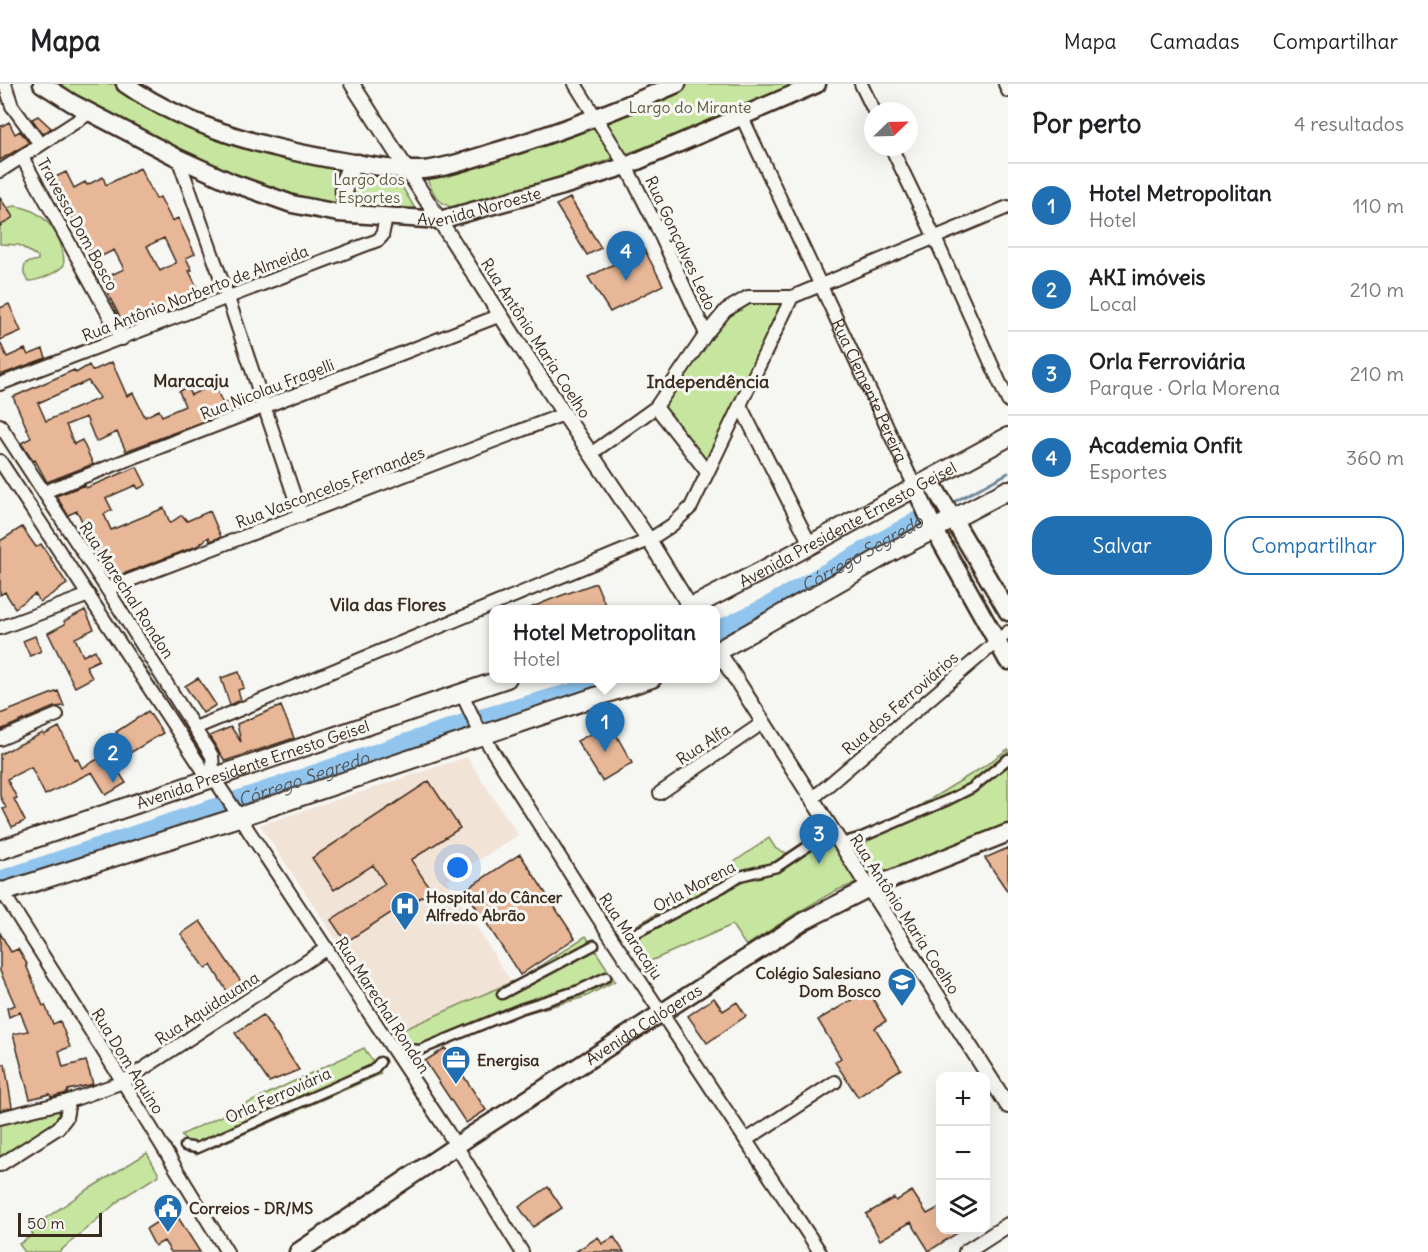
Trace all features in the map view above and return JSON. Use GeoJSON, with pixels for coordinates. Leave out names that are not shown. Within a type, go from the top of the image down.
{"type":"FeatureCollection","features":[{"type":"Feature","properties":{"kind":"main road","name":"Avenida Noroeste"},"geometry":{"type":"LineString","coordinates":[[42,84],[64,99],[178,158],[234,183],[292,204],[354,214],[440,220],[626,166],[818,84]]}},
{"type":"Feature","properties":{"kind":"main road"},"geometry":{"type":"LineString","coordinates":[[125,84],[171,111],[216,129],[291,152],[407,170],[435,168],[474,158],[597,118],[678,84]]}},
{"type":"Feature","properties":{"kind":"main road"},"geometry":{"type":"LineString","coordinates":[[354,214],[347,203],[344,184],[347,172],[358,164]]}},
{"type":"Feature","properties":{"kind":"main road","name":"Avenida Presidente Ernesto Geisel"},"geometry":{"type":"LineString","coordinates":[[696,605],[810,544],[925,488],[1008,437]]}},
{"type":"Feature","properties":{"kind":"main road","name":"Rua Clemente Pereira"},"geometry":{"type":"LineString","coordinates":[[925,488],[949,514],[1008,612]]}},
{"type":"Feature","properties":{"kind":"main road","name":"Rua Clemente Pereira"},"geometry":{"type":"LineString","coordinates":[[925,488],[931,523],[1003,637],[1008,661]]}},
{"type":"Feature","properties":{"kind":"main road"},"geometry":{"type":"LineString","coordinates":[[720,648],[850,575],[931,523],[1008,490]]}},
{"type":"Feature","properties":{"kind":"main road","name":"Avenida Presidente Ernesto Geisel"},"geometry":{"type":"LineString","coordinates":[[0,850],[464,698],[496,683]]}},
{"type":"Feature","properties":{"kind":"main road"},"geometry":{"type":"LineString","coordinates":[[1,891],[636,683]]}},
{"type":"Feature","properties":{"kind":"main road","name":"Avenida Calógeras"},"geometry":{"type":"LineString","coordinates":[[298,1252],[456,1146],[804,921],[869,888],[1008,833]]}},
{"type":"Feature","properties":{"kind":"street"},"geometry":{"type":"LineString","coordinates":[[5,84],[12,105],[40,144]]}},
{"type":"Feature","properties":{"kind":"street","name":"Rua Antônio Maria Coelho"},"geometry":{"type":"LineString","coordinates":[[352,84],[564,414],[649,540],[687,605]]}},
{"type":"Feature","properties":{"kind":"street","name":"Rua Gonçalves Ledo"},"geometry":{"type":"LineString","coordinates":[[575,84],[626,166],[706,334]]}},
{"type":"Feature","properties":{"kind":"street"},"geometry":{"type":"LineString","coordinates":[[861,84],[870,102]]}},
{"type":"Feature","properties":{"kind":"street"},"geometry":{"type":"LineString","coordinates":[[1005,84],[1008,91]]}},
{"type":"Feature","properties":{"kind":"street"},"geometry":{"type":"LineString","coordinates":[[0,171],[91,112]]}},
{"type":"Feature","properties":{"kind":"street","name":"Rua Clemente Pereira"},"geometry":{"type":"LineString","coordinates":[[741,115],[820,285],[925,488]]}},
{"type":"Feature","properties":{"kind":"street"},"geometry":{"type":"LineString","coordinates":[[895,156],[1008,401]]}},
{"type":"Feature","properties":{"kind":"street","name":"Travessa Dom Bosco"},"geometry":{"type":"LineString","coordinates":[[22,157],[122,339]]}},
{"type":"Feature","properties":{"kind":"street"},"geometry":{"type":"LineString","coordinates":[[178,158],[301,516]]}},
{"type":"Feature","properties":{"kind":"street"},"geometry":{"type":"LineString","coordinates":[[592,453],[656,407],[706,334],[726,310],[748,297],[792,297],[1008,207]]}},
{"type":"Feature","properties":{"kind":"street","name":"Rua Antônio Norberto de Almeida"},"geometry":{"type":"LineString","coordinates":[[0,384],[378,240],[382,236],[386,217]]}},
{"type":"Feature","properties":{"kind":"street"},"geometry":{"type":"LineString","coordinates":[[492,605],[649,540],[672,525],[691,507],[792,297]]}},
{"type":"Feature","properties":{"kind":"street","name":"Rua Nicolau Fragelli"},"geometry":{"type":"LineString","coordinates":[[44,492],[501,315]]}},
{"type":"Feature","properties":{"kind":"street"},"geometry":{"type":"LineString","coordinates":[[656,407],[707,472]]}},
{"type":"Feature","properties":{"kind":"street"},"geometry":{"type":"LineString","coordinates":[[741,407],[810,544]]}},
{"type":"Feature","properties":{"kind":"street","name":"Rua Vasconcelos Fernandes"},"geometry":{"type":"LineString","coordinates":[[107,589],[564,414]]}},
{"type":"Feature","properties":{"kind":"street","name":"Rua Marechal Rondon"},"geometry":{"type":"LineString","coordinates":[[0,425],[195,728],[212,756],[216,780]]}},
{"type":"Feature","properties":{"kind":"street","name":"Rua Marechal Rondon"},"geometry":{"type":"LineString","coordinates":[[0,461],[203,770],[216,780],[327,948],[522,1252]]}},
{"type":"Feature","properties":{"kind":"street"},"geometry":{"type":"LineString","coordinates":[[0,628],[89,595]]}},
{"type":"Feature","properties":{"kind":"street"},"geometry":{"type":"LineString","coordinates":[[195,728],[489,606]]}},
{"type":"Feature","properties":{"kind":"street","name":"Rua dos Ferroviários"},"geometry":{"type":"LineString","coordinates":[[812,799],[1003,637]]}},
{"type":"Feature","properties":{"kind":"street","name":"Rua Antônio Maria Coelho"},"geometry":{"type":"LineString","coordinates":[[720,655],[1008,1106]]}},
{"type":"Feature","properties":{"kind":"street","name":"Rua Maracaju"},"geometry":{"type":"LineString","coordinates":[[464,698],[481,732],[593,909],[820,1252]]}},
{"type":"Feature","properties":{"kind":"street"},"geometry":{"type":"LineString","coordinates":[[0,739],[57,716]]}},
{"type":"Feature","properties":{"kind":"street","name":"Rua Alfa"},"geometry":{"type":"LineString","coordinates":[[660,793],[764,722]]}},
{"type":"Feature","properties":{"kind":"street"},"geometry":{"type":"LineString","coordinates":[[841,843],[862,837],[972,788],[1008,759]]}},
{"type":"Feature","properties":{"kind":"street","name":"Orla Morena"},"geometry":{"type":"LineString","coordinates":[[632,935],[740,876],[777,867],[832,830]]}},
{"type":"Feature","properties":{"kind":"street","name":"Rua Dom Aquino"},"geometry":{"type":"LineString","coordinates":[[1,891],[123,1082],[227,1252]]}},
{"type":"Feature","properties":{"kind":"street"},"geometry":{"type":"LineString","coordinates":[[502,994],[594,945]]}},
{"type":"Feature","properties":{"kind":"street","name":"Rua Aquidauana"},"geometry":{"type":"LineString","coordinates":[[0,1118],[69,1101],[123,1082],[327,948]]}},
{"type":"Feature","properties":{"kind":"street"},"geometry":{"type":"LineString","coordinates":[[409,1049],[420,1050],[520,1009],[579,990],[606,977]]}},
{"type":"Feature","properties":{"kind":"street","name":"Orla Ferroviária"},"geometry":{"type":"LineString","coordinates":[[184,1146],[197,1148],[373,1070],[380,1062]]}},
{"type":"Feature","properties":{"kind":"street"},"geometry":{"type":"LineString","coordinates":[[746,1140],[835,1082]]}},
{"type":"Feature","properties":{"kind":"street"},"geometry":{"type":"LineString","coordinates":[[0,1165],[58,1128],[66,1118],[69,1101]]}},
{"type":"Feature","properties":{"kind":"street"},"geometry":{"type":"LineString","coordinates":[[966,1252],[1008,1225]]}},
{"type":"Feature","properties":{"kind":"shaded area","name":"Hospital do Câncer Alfredo Abrão"},"geometry":{"type":"Polygon","coordinates":[[[467,757],[518,835],[447,880],[511,982],[398,1032],[260,825],[467,757]]]}},
{"type":"Feature","properties":{"kind":"green space","name":"Largo dos Esportes"},"geometry":{"type":"Polygon","coordinates":[[[53,84],[118,84],[168,115],[395,175],[416,210],[380,210],[344,205],[255,183],[196,160],[53,84]]]}},
{"type":"Feature","properties":{"kind":"green space","name":"Largo do Mirante"},"geometry":{"type":"Polygon","coordinates":[[[688,84],[799,84],[673,137],[457,208],[450,207],[436,197],[425,174],[610,118],[688,84]]]}},
{"type":"Feature","properties":{"kind":"green space"},"geometry":{"type":"Polygon","coordinates":[[[14,206],[25,208],[43,218],[56,234],[64,265],[43,278],[29,281],[25,275],[26,263],[38,260],[38,257],[19,245],[0,244],[0,226],[13,217],[7,208],[14,206]]]}},
{"type":"Feature","properties":{"kind":"green space"},"geometry":{"type":"Polygon","coordinates":[[[748,297],[792,297],[707,472],[656,407],[706,334],[748,297]]]}},
{"type":"Feature","properties":{"kind":"green space"},"geometry":{"type":"Polygon","coordinates":[[[1008,749],[1008,826],[835,891],[746,946],[732,925],[646,963],[626,931],[667,908],[769,838],[776,849],[789,854],[813,839],[860,834],[911,811],[1008,749]]]}},
{"type":"Feature","properties":{"kind":"green space"},"geometry":{"type":"Polygon","coordinates":[[[586,936],[615,981],[585,997],[512,1017],[416,1056],[398,1032],[523,977],[586,936]]]}},
{"type":"Feature","properties":{"kind":"green space"},"geometry":{"type":"Polygon","coordinates":[[[364,1048],[381,1074],[196,1155],[181,1135],[364,1048]]]}},
{"type":"Feature","properties":{"kind":"green space"},"geometry":{"type":"Polygon","coordinates":[[[59,1111],[64,1117],[0,1160],[0,1124],[59,1111]]]}},
{"type":"Feature","properties":{"kind":"green space"},"geometry":{"type":"Polygon","coordinates":[[[147,1153],[159,1175],[122,1198],[59,1252],[23,1252],[19,1244],[33,1235],[30,1229],[147,1153]]]}},
{"type":"Feature","properties":{"kind":"building"},"geometry":{"type":"Polygon","coordinates":[[[38,116],[51,128],[43,134],[32,119],[38,116]]]}},
{"type":"Feature","properties":{"kind":"building"},"geometry":{"type":"Polygon","coordinates":[[[9,122],[15,134],[20,131],[29,143],[0,160],[0,127],[9,122]]]}},
{"type":"Feature","properties":{"kind":"building"},"geometry":{"type":"Polygon","coordinates":[[[140,168],[156,199],[160,197],[172,221],[178,218],[195,254],[186,258],[192,270],[189,271],[198,289],[174,301],[177,306],[165,312],[150,318],[147,314],[124,325],[106,290],[116,285],[111,275],[124,269],[114,250],[92,261],[87,250],[89,249],[51,179],[66,172],[74,188],[85,182],[87,185],[103,177],[106,185],[140,168]],[[164,238],[147,246],[160,271],[176,263],[164,238]]]}},
{"type":"Feature","properties":{"kind":"building"},"geometry":{"type":"Polygon","coordinates":[[[0,198],[13,217],[0,226],[0,198]]]}},
{"type":"Feature","properties":{"kind":"building"},"geometry":{"type":"Polygon","coordinates":[[[570,198],[601,248],[587,255],[556,205],[570,198]]]}},
{"type":"Feature","properties":{"kind":"building"},"geometry":{"type":"Polygon","coordinates":[[[644,249],[663,285],[610,312],[588,277],[644,249]]]}},
{"type":"Feature","properties":{"kind":"building"},"geometry":{"type":"Polygon","coordinates":[[[9,304],[21,331],[0,340],[0,308],[9,304]]]}},
{"type":"Feature","properties":{"kind":"building"},"geometry":{"type":"Polygon","coordinates":[[[0,342],[7,357],[25,349],[28,355],[43,349],[46,358],[0,375],[0,342]]]}},
{"type":"Feature","properties":{"kind":"building"},"geometry":{"type":"Polygon","coordinates":[[[112,362],[127,396],[133,393],[145,417],[159,410],[162,416],[185,406],[179,391],[187,387],[191,395],[214,384],[223,404],[240,397],[244,406],[126,451],[117,432],[96,442],[86,417],[66,425],[74,444],[82,440],[93,464],[47,482],[35,460],[33,461],[21,443],[31,438],[13,397],[74,370],[76,373],[89,365],[92,371],[112,362]],[[88,381],[38,403],[46,421],[100,398],[88,381]]]}},
{"type":"Feature","properties":{"kind":"building"},"geometry":{"type":"Polygon","coordinates":[[[137,467],[146,485],[138,489],[136,485],[106,498],[112,510],[104,514],[111,530],[164,508],[170,523],[182,515],[187,521],[210,511],[221,537],[210,541],[209,537],[197,546],[110,579],[77,511],[68,515],[56,496],[85,485],[86,488],[137,467]]]}},
{"type":"Feature","properties":{"kind":"building"},"geometry":{"type":"Polygon","coordinates":[[[22,527],[36,547],[41,544],[67,584],[40,602],[35,594],[15,608],[5,592],[0,595],[0,541],[22,527]]]}},
{"type":"Feature","properties":{"kind":"building"},"geometry":{"type":"Polygon","coordinates":[[[596,583],[605,605],[538,605],[596,583]]]}},
{"type":"Feature","properties":{"kind":"building"},"geometry":{"type":"Polygon","coordinates":[[[85,610],[94,629],[75,638],[83,656],[95,650],[99,660],[86,666],[92,678],[75,687],[48,633],[85,610]]]}},
{"type":"Feature","properties":{"kind":"building"},"geometry":{"type":"Polygon","coordinates":[[[35,636],[41,651],[30,656],[23,641],[35,636]]]}},
{"type":"Feature","properties":{"kind":"building"},"geometry":{"type":"Polygon","coordinates":[[[239,672],[244,688],[238,690],[241,700],[230,705],[221,678],[239,672]]]}},
{"type":"Feature","properties":{"kind":"building"},"geometry":{"type":"Polygon","coordinates":[[[198,678],[216,705],[203,713],[185,686],[198,678]]]}},
{"type":"Feature","properties":{"kind":"building"},"geometry":{"type":"Polygon","coordinates":[[[58,691],[64,706],[54,707],[0,730],[0,714],[58,691]]]}},
{"type":"Feature","properties":{"kind":"building"},"geometry":{"type":"Polygon","coordinates":[[[281,706],[294,738],[225,761],[209,736],[231,727],[241,742],[237,724],[281,706]]]}},
{"type":"Feature","properties":{"kind":"building"},"geometry":{"type":"Polygon","coordinates":[[[148,711],[163,733],[130,753],[116,732],[148,711]]]}},
{"type":"Feature","properties":{"kind":"building"},"geometry":{"type":"Polygon","coordinates":[[[610,724],[632,763],[602,781],[577,741],[610,724]]]}},
{"type":"Feature","properties":{"kind":"building"},"geometry":{"type":"Polygon","coordinates":[[[59,727],[82,768],[107,754],[126,783],[106,795],[92,772],[45,795],[31,767],[7,779],[25,821],[12,827],[3,809],[6,808],[0,796],[0,754],[59,727]]]}},
{"type":"Feature","properties":{"kind":"building"},"geometry":{"type":"Polygon","coordinates":[[[429,781],[460,828],[411,860],[431,890],[402,910],[400,907],[346,942],[331,920],[385,884],[373,865],[334,890],[312,858],[429,781]]]}},
{"type":"Feature","properties":{"kind":"building"},"geometry":{"type":"Polygon","coordinates":[[[1008,848],[1008,892],[985,858],[1008,848]]]}},
{"type":"Feature","properties":{"kind":"building"},"geometry":{"type":"Polygon","coordinates":[[[520,854],[575,938],[520,975],[465,890],[520,854]]]}},
{"type":"Feature","properties":{"kind":"building"},"geometry":{"type":"Polygon","coordinates":[[[200,921],[246,989],[231,998],[211,965],[206,969],[181,934],[200,921]]]}},
{"type":"Feature","properties":{"kind":"building"},"geometry":{"type":"Polygon","coordinates":[[[0,933],[11,952],[18,949],[27,964],[43,1006],[45,1005],[53,1024],[60,1021],[70,1047],[59,1051],[63,1067],[86,1061],[93,1084],[51,1097],[50,1094],[30,1099],[13,1034],[28,1031],[20,1012],[9,1017],[7,1008],[15,1005],[0,971],[0,933]]]}},
{"type":"Feature","properties":{"kind":"building"},"geometry":{"type":"Polygon","coordinates":[[[868,990],[886,1021],[875,1028],[901,1069],[858,1097],[835,1062],[841,1058],[818,1020],[868,990]]]}},
{"type":"Feature","properties":{"kind":"building"},"geometry":{"type":"Polygon","coordinates":[[[714,998],[723,1011],[737,1002],[746,1016],[707,1043],[688,1016],[714,998]]]}},
{"type":"Feature","properties":{"kind":"building"},"geometry":{"type":"Polygon","coordinates":[[[263,1015],[299,1070],[269,1082],[235,1033],[263,1015]]]}},
{"type":"Feature","properties":{"kind":"building","name":"Energisa"},"geometry":{"type":"Polygon","coordinates":[[[445,1048],[486,1110],[466,1123],[425,1061],[445,1048]]]}},
{"type":"Feature","properties":{"kind":"building"},"geometry":{"type":"Polygon","coordinates":[[[0,1064],[5,1064],[12,1107],[0,1110],[0,1064]]]}},
{"type":"Feature","properties":{"kind":"building"},"geometry":{"type":"Polygon","coordinates":[[[548,1187],[562,1208],[533,1227],[519,1207],[548,1187]]]}},
{"type":"Feature","properties":{"kind":"building"},"geometry":{"type":"Polygon","coordinates":[[[912,1191],[927,1214],[936,1209],[936,1234],[956,1234],[929,1251],[911,1222],[880,1240],[866,1214],[894,1198],[896,1201],[912,1191]]]}},
{"type":"Feature","properties":{"kind":"building","name":"Correios - DR/MS"},"geometry":{"type":"Polygon","coordinates":[[[174,1211],[200,1252],[171,1252],[164,1241],[155,1246],[146,1229],[174,1211]]]}},
{"type":"Feature","properties":{"kind":"building"},"geometry":{"type":"Polygon","coordinates":[[[598,1237],[602,1244],[614,1237],[624,1252],[575,1252],[598,1237]]]}},
{"type":"Feature","properties":{"kind":"waterway","name":"Córrego Segredo"},"geometry":{"type":"LineString","coordinates":[[952,503],[1008,473]]}},
{"type":"Feature","properties":{"kind":"waterway","name":"Córrego Segredo"},"geometry":{"type":"LineString","coordinates":[[720,630],[764,609],[932,513]]}},
{"type":"Feature","properties":{"kind":"waterway","name":"Córrego Segredo"},"geometry":{"type":"LineString","coordinates":[[0,881],[470,722],[575,692],[596,683]]}},
{"type":"Feature","properties":{"kind":"place","name":"Academia Onfit"},"geometry":{"type":"Point","coordinates":[626,281]}},
{"type":"Feature","properties":{"kind":"place","name":"Hotel Metropolitan"},"geometry":{"type":"Point","coordinates":[605,752]}},
{"type":"Feature","properties":{"kind":"place","name":"AKI imóveis"},"geometry":{"type":"Point","coordinates":[113,783]}},
{"type":"Feature","properties":{"kind":"place","name":"Orla Ferroviária"},"geometry":{"type":"Point","coordinates":[819,864]}},
{"type":"Feature","properties":{"kind":"place","name":"Hospital do Câncer Alfredo Abrão"},"geometry":{"type":"Point","coordinates":[405,932]}},
{"type":"Feature","properties":{"kind":"place","name":"Colégio Salesiano Dom Bosco"},"geometry":{"type":"Point","coordinates":[902,1008]}},
{"type":"Feature","properties":{"kind":"place","name":"Energisa"},"geometry":{"type":"Point","coordinates":[456,1086]}},
{"type":"Feature","properties":{"kind":"place","name":"Correios - DR/MS"},"geometry":{"type":"Point","coordinates":[168,1234]}},
{"type":"Feature","properties":{"kind":"district","name":"Maracaju"},"geometry":{"type":"Point","coordinates":[191,380]}},
{"type":"Feature","properties":{"kind":"district","name":"Independência"},"geometry":{"type":"Point","coordinates":[708,381]}},
{"type":"Feature","properties":{"kind":"district","name":"Vila das Flores"},"geometry":{"type":"Point","coordinates":[388,604]}}]}
